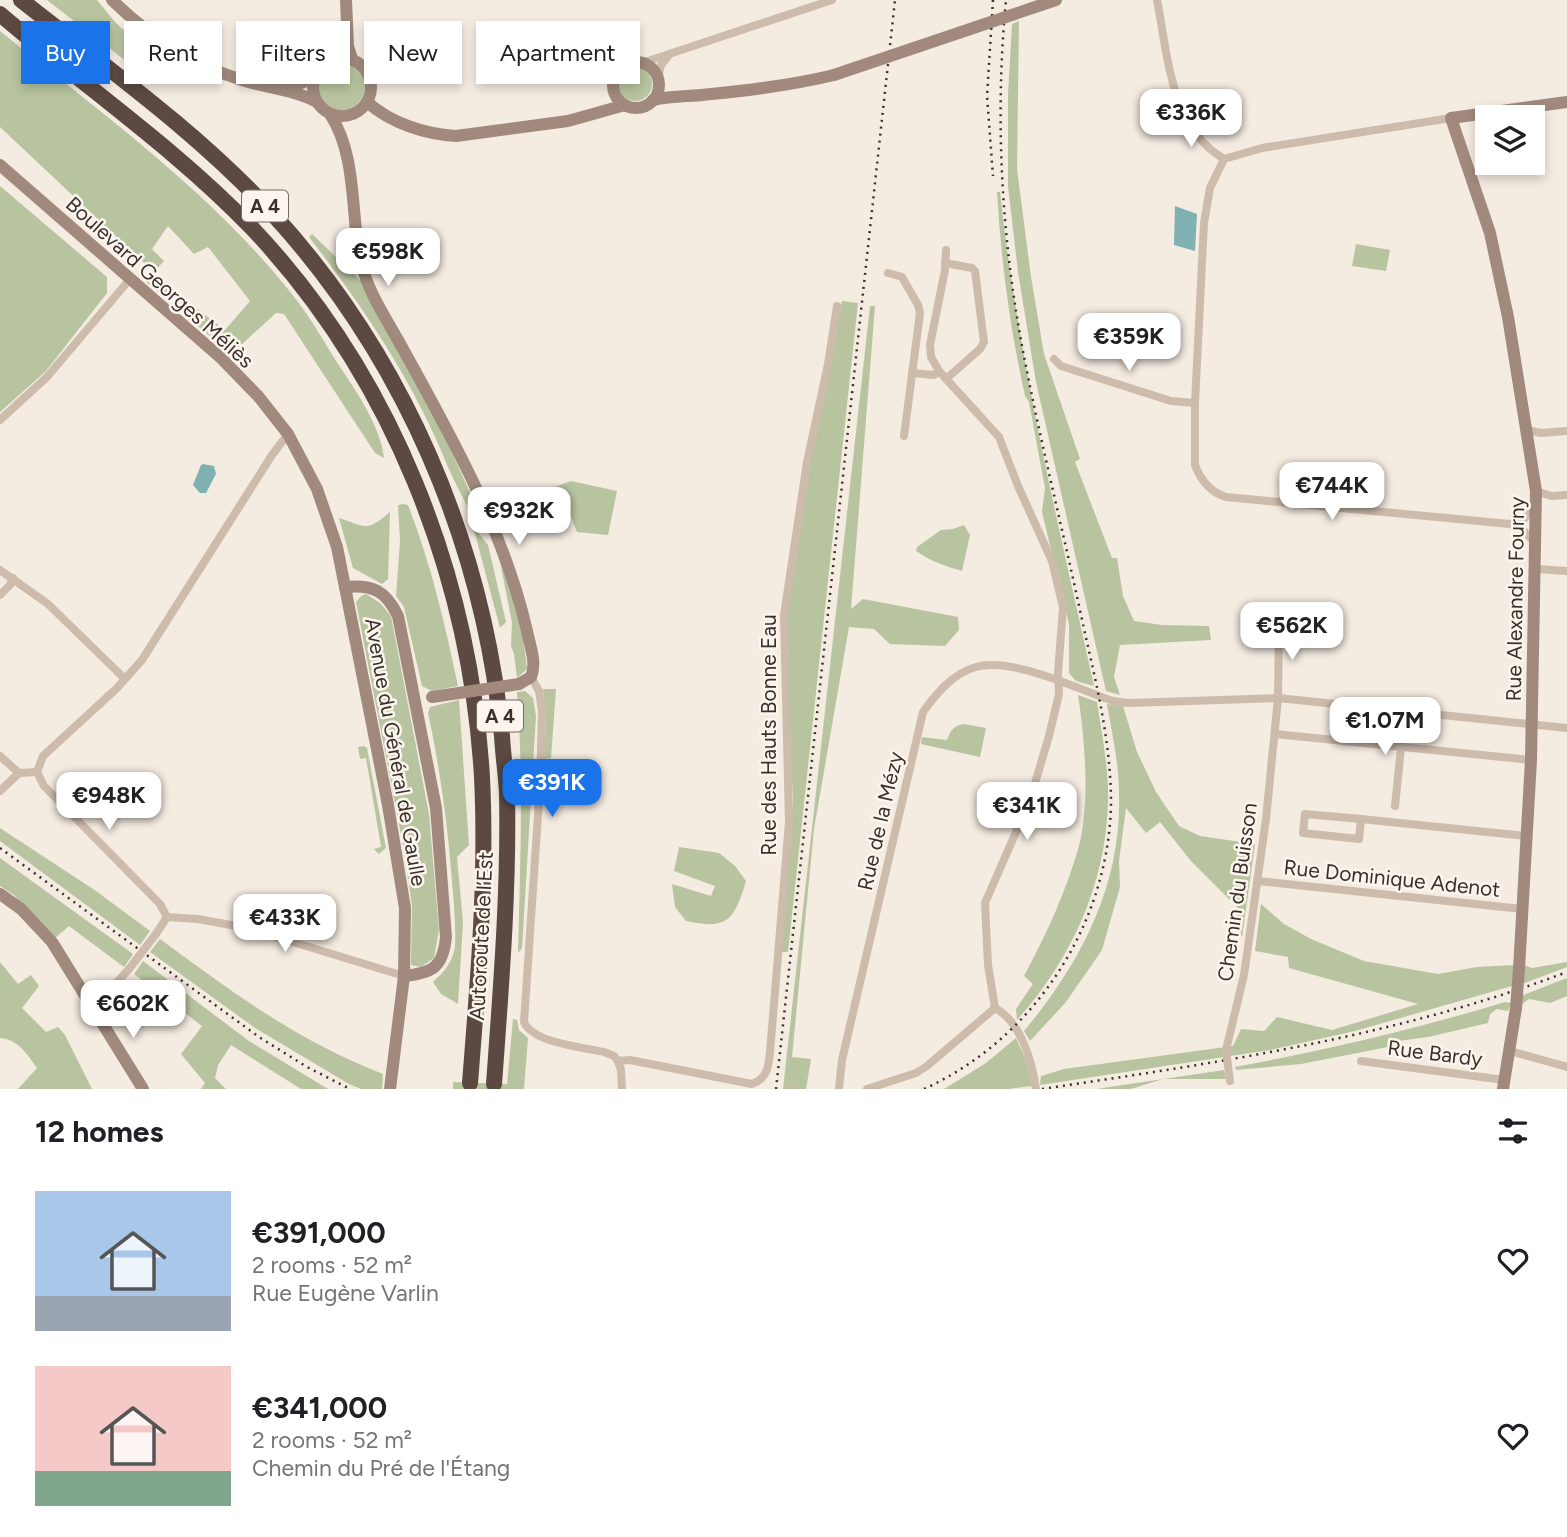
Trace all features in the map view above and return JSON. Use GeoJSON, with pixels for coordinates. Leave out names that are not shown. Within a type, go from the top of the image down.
{"type":"FeatureCollection","features":[{"type":"Feature","properties":{"kind":"highway","name":"Autoroute de l’Est"},"geometry":{"type":"LineString","coordinates":[[21,0],[137,89],[222,164],[271,212],[347,307],[382,361],[438,472],[469,563],[487,636],[498,703],[507,790],[502,968],[494,1084]]}},
{"type":"Feature","properties":{"kind":"highway","name":"Autoroute de l’Est"},"geometry":{"type":"LineString","coordinates":[[0,13],[138,123],[202,178],[253,229],[328,321],[387,420],[403,454],[437,537],[452,587],[470,671],[482,776],[483,861],[479,967],[470,1083]]}},
{"type":"Feature","properties":{"kind":"main road"},"geometry":{"type":"LineString","coordinates":[[113,0],[146,30],[192,60],[240,79],[299,94],[317,102],[330,114],[345,145],[355,229],[365,279],[445,424],[502,548],[518,592],[534,663],[531,677],[519,684],[432,697],[413,690]]}},
{"type":"Feature","properties":{"kind":"main road"},"geometry":{"type":"LineString","coordinates":[[338,0],[339,21]]}},
{"type":"Feature","properties":{"kind":"main road"},"geometry":{"type":"LineString","coordinates":[[330,114],[340,116],[360,110],[368,102],[371,92],[369,77],[360,64],[352,59],[348,46],[346,0]]}},
{"type":"Feature","properties":{"kind":"main road"},"geometry":{"type":"LineString","coordinates":[[368,102],[404,124],[438,135],[456,136],[568,121],[599,110],[625,105],[642,107],[653,100],[672,95],[694,96],[768,88],[834,75],[1056,0]]}},
{"type":"Feature","properties":{"kind":"main road"},"geometry":{"type":"LineString","coordinates":[[599,110],[614,86],[615,75],[629,63],[642,63],[651,67],[672,95]]}},
{"type":"Feature","properties":{"kind":"main road"},"geometry":{"type":"LineString","coordinates":[[653,100],[659,81]]}},
{"type":"Feature","properties":{"kind":"main road"},"geometry":{"type":"LineString","coordinates":[[274,88],[296,84]]}},
{"type":"Feature","properties":{"kind":"main road"},"geometry":{"type":"LineString","coordinates":[[313,84],[317,102]]}},
{"type":"Feature","properties":{"kind":"main road"},"geometry":{"type":"LineString","coordinates":[[614,86],[617,97],[625,105]]}},
{"type":"Feature","properties":{"kind":"main road"},"geometry":{"type":"LineString","coordinates":[[1451,118],[1567,102]]}},
{"type":"Feature","properties":{"kind":"main road"},"geometry":{"type":"LineString","coordinates":[[345,145],[352,114]]}},
{"type":"Feature","properties":{"kind":"main road","name":"Rue Alexandre Fourny"},"geometry":{"type":"LineString","coordinates":[[1451,118],[1490,233],[1508,317],[1536,494],[1531,760],[1516,1008],[1504,1085]]}},
{"type":"Feature","properties":{"kind":"main road","name":"Boulevard Georges Méliès"},"geometry":{"type":"LineString","coordinates":[[0,165],[221,358],[258,396],[288,434]]}},
{"type":"Feature","properties":{"kind":"main road","name":"Avenue du Général de Gaulle"},"geometry":{"type":"LineString","coordinates":[[288,434],[317,489],[337,547],[370,709],[405,908],[404,976],[390,1089]]}},
{"type":"Feature","properties":{"kind":"main road"},"geometry":{"type":"LineString","coordinates":[[345,587],[372,587],[393,606],[398,616],[436,808],[445,951],[433,969],[424,974],[404,976]]}},
{"type":"Feature","properties":{"kind":"main road"},"geometry":{"type":"LineString","coordinates":[[419,713],[423,704],[432,697]]}},
{"type":"Feature","properties":{"kind":"main road"},"geometry":{"type":"LineString","coordinates":[[0,894],[21,909],[52,942],[144,1089]]}},
{"type":"Feature","properties":{"kind":"street"},"geometry":{"type":"LineString","coordinates":[[642,63],[832,0]]}},
{"type":"Feature","properties":{"kind":"street"},"geometry":{"type":"LineString","coordinates":[[1157,0],[1173,80],[1183,113],[1206,145],[1224,159]]}},
{"type":"Feature","properties":{"kind":"street"},"geometry":{"type":"LineString","coordinates":[[659,81],[662,65],[669,55]]}},
{"type":"Feature","properties":{"kind":"street"},"geometry":{"type":"LineString","coordinates":[[1451,118],[1262,148],[1224,159],[1210,188],[1205,206],[1195,403],[1195,465],[1207,487],[1226,497],[1510,524],[1523,530],[1536,544]]}},
{"type":"Feature","properties":{"kind":"street"},"geometry":{"type":"LineString","coordinates":[[946,250],[929,351],[939,371],[999,437],[1017,486],[1052,561],[1063,607],[1059,694],[1034,788],[985,903],[988,965],[995,1008],[1009,1018],[1029,1055],[1036,1089]]}},
{"type":"Feature","properties":{"kind":"street"},"geometry":{"type":"LineString","coordinates":[[945,263],[972,268],[975,271],[984,335],[980,349],[946,379]]}},
{"type":"Feature","properties":{"kind":"street"},"geometry":{"type":"LineString","coordinates":[[888,273],[902,278],[918,305],[919,317],[904,436]]}},
{"type":"Feature","properties":{"kind":"street"},"geometry":{"type":"LineString","coordinates":[[0,420],[47,377],[130,279]]}},
{"type":"Feature","properties":{"kind":"street","name":"Rue des Hauts Bonne Eau"},"geometry":{"type":"LineString","coordinates":[[618,1061],[629,1060],[752,1084],[761,1082],[767,1073],[789,822],[784,615],[807,462],[826,375],[837,306]]}},
{"type":"Feature","properties":{"kind":"street"},"geometry":{"type":"LineString","coordinates":[[919,317],[935,320]]}},
{"type":"Feature","properties":{"kind":"street"},"geometry":{"type":"LineString","coordinates":[[1054,359],[1061,366],[1171,401],[1195,403]]}},
{"type":"Feature","properties":{"kind":"street"},"geometry":{"type":"LineString","coordinates":[[912,373],[934,375],[939,371]]}},
{"type":"Feature","properties":{"kind":"street"},"geometry":{"type":"LineString","coordinates":[[1527,430],[1567,431]]}},
{"type":"Feature","properties":{"kind":"street"},"geometry":{"type":"LineString","coordinates":[[167,918],[160,904],[44,786],[37,772],[43,756],[125,679],[159,636],[272,455],[288,434]]}},
{"type":"Feature","properties":{"kind":"street"},"geometry":{"type":"LineString","coordinates":[[1510,524],[1524,519],[1530,513],[1536,494],[1567,495]]}},
{"type":"Feature","properties":{"kind":"street"},"geometry":{"type":"LineString","coordinates":[[1536,569],[1567,571]]}},
{"type":"Feature","properties":{"kind":"street"},"geometry":{"type":"LineString","coordinates":[[0,570],[48,604],[125,679]]}},
{"type":"Feature","properties":{"kind":"street"},"geometry":{"type":"LineString","coordinates":[[0,596],[13,578]]}},
{"type":"Feature","properties":{"kind":"street","name":"Chemin du Buisson"},"geometry":{"type":"LineString","coordinates":[[1230,1085],[1226,1050],[1250,937],[1258,881],[1278,698],[1279,625]]}},
{"type":"Feature","properties":{"kind":"street","name":"Rue de la Mézy"},"geometry":{"type":"LineString","coordinates":[[839,1089],[842,1060],[923,712],[940,689],[975,667],[1001,665],[1020,668],[1128,704],[1278,698],[1567,728]]}},
{"type":"Feature","properties":{"kind":"street"},"geometry":{"type":"LineString","coordinates":[[531,677],[539,691],[542,711],[540,785],[524,1022],[527,1029],[540,1037],[604,1052],[618,1061],[622,1089]]}},
{"type":"Feature","properties":{"kind":"street"},"geometry":{"type":"LineString","coordinates":[[1395,806],[1405,710]]}},
{"type":"Feature","properties":{"kind":"street"},"geometry":{"type":"LineString","coordinates":[[1275,734],[1531,760]]}},
{"type":"Feature","properties":{"kind":"street"},"geometry":{"type":"LineString","coordinates":[[0,756],[19,773]]}},
{"type":"Feature","properties":{"kind":"street"},"geometry":{"type":"LineString","coordinates":[[0,791],[19,773],[37,772]]}},
{"type":"Feature","properties":{"kind":"street"},"geometry":{"type":"LineString","coordinates":[[1361,819],[1359,839],[1303,833],[1304,814],[1361,819],[1526,836]]}},
{"type":"Feature","properties":{"kind":"street","name":"Rue Dominique Adenot"},"geometry":{"type":"LineString","coordinates":[[1258,881],[1522,909]]}},
{"type":"Feature","properties":{"kind":"street"},"geometry":{"type":"LineString","coordinates":[[167,918],[198,919],[247,928],[404,976]]}},
{"type":"Feature","properties":{"kind":"street"},"geometry":{"type":"LineString","coordinates":[[94,1008],[129,969],[167,918]]}},
{"type":"Feature","properties":{"kind":"street"},"geometry":{"type":"LineString","coordinates":[[867,1089],[916,1073],[928,1066],[995,1008]]}},
{"type":"Feature","properties":{"kind":"street"},"geometry":{"type":"LineString","coordinates":[[1510,1051],[1567,1068]]}},
{"type":"Feature","properties":{"kind":"street","name":"Rue Bardy"},"geometry":{"type":"LineString","coordinates":[[1361,1061],[1504,1085]]}},
{"type":"Feature","properties":{"kind":"green space"},"geometry":{"type":"Polygon","coordinates":[[[47,0],[97,0],[124,30],[124,60],[110,49],[110,21],[74,21],[47,0]]]}},
{"type":"Feature","properties":{"kind":"green space"},"geometry":{"type":"Polygon","coordinates":[[[1019,21],[1017,169],[1044,354],[1080,459],[1075,462],[1112,558],[1117,558],[1123,596],[1134,621],[1162,625],[1209,626],[1211,640],[1120,645],[1114,677],[1120,695],[1106,691],[1036,382],[1018,272],[1008,186],[1008,94],[1012,24],[1019,21]]]}},
{"type":"Feature","properties":{"kind":"green space"},"geometry":{"type":"Polygon","coordinates":[[[0,31],[21,48],[21,84],[66,84],[190,187],[259,256],[304,310],[359,397],[373,421],[384,458],[375,453],[284,314],[276,313],[231,354],[180,311],[188,302],[225,330],[250,301],[208,247],[194,254],[168,226],[152,249],[164,261],[154,272],[0,127],[0,31]]]}},
{"type":"Feature","properties":{"kind":"green space"},"geometry":{"type":"Polygon","coordinates":[[[350,64],[358,69],[365,84],[363,95],[358,103],[341,110],[324,103],[317,86],[350,84],[350,64]]]}},
{"type":"Feature","properties":{"kind":"green space"},"geometry":{"type":"Polygon","coordinates":[[[640,69],[647,72],[652,84],[647,96],[635,101],[623,96],[618,84],[640,84],[640,69]]]}},
{"type":"Feature","properties":{"kind":"green space"},"geometry":{"type":"Polygon","coordinates":[[[0,186],[107,277],[107,293],[46,371],[0,412],[0,186]]]}},
{"type":"Feature","properties":{"kind":"green space"},"geometry":{"type":"Polygon","coordinates":[[[997,192],[1000,192],[1028,379],[1094,686],[1076,681],[1069,673],[1069,624],[1042,512],[1045,488],[1011,320],[997,192]]]}},
{"type":"Feature","properties":{"kind":"green space"},"geometry":{"type":"Polygon","coordinates":[[[312,234],[360,280],[441,429],[483,521],[477,521],[462,496],[400,369],[357,302],[309,237],[312,234]]]}},
{"type":"Feature","properties":{"kind":"green space"},"geometry":{"type":"Polygon","coordinates":[[[1356,244],[1390,250],[1386,271],[1352,266],[1356,244]]]}},
{"type":"Feature","properties":{"kind":"green space"},"geometry":{"type":"Polygon","coordinates":[[[154,272],[172,288],[165,298],[145,281],[154,272]]]}},
{"type":"Feature","properties":{"kind":"green space"},"geometry":{"type":"Polygon","coordinates":[[[842,301],[858,303],[788,952],[781,952],[793,801],[784,618],[808,456],[842,301]]]}},
{"type":"Feature","properties":{"kind":"green space"},"geometry":{"type":"Polygon","coordinates":[[[870,306],[875,306],[851,609],[863,599],[958,617],[959,630],[945,646],[890,644],[874,629],[849,627],[814,829],[792,1057],[811,1059],[806,1089],[783,1089],[870,306]]]}},
{"type":"Feature","properties":{"kind":"green space"},"geometry":{"type":"Polygon","coordinates":[[[571,481],[617,491],[608,535],[577,532],[570,514],[548,512],[546,490],[571,481]]]}},
{"type":"Feature","properties":{"kind":"green space"},"geometry":{"type":"Polygon","coordinates":[[[398,505],[408,505],[430,572],[458,686],[432,691],[422,686],[404,607],[396,596],[400,541],[398,505]]]}},
{"type":"Feature","properties":{"kind":"green space"},"geometry":{"type":"Polygon","coordinates":[[[390,512],[388,579],[382,584],[353,568],[339,518],[365,526],[376,523],[390,512]]]}},
{"type":"Feature","properties":{"kind":"green space"},"geometry":{"type":"Polygon","coordinates":[[[964,525],[970,535],[962,571],[938,563],[916,551],[917,547],[941,530],[964,525]]]}},
{"type":"Feature","properties":{"kind":"green space"},"geometry":{"type":"Polygon","coordinates":[[[473,526],[488,545],[506,622],[500,628],[473,526]]]}},
{"type":"Feature","properties":{"kind":"green space"},"geometry":{"type":"Polygon","coordinates":[[[500,562],[518,614],[526,655],[527,669],[517,678],[511,646],[512,622],[500,562]]]}},
{"type":"Feature","properties":{"kind":"green space"},"geometry":{"type":"Polygon","coordinates":[[[366,594],[380,603],[391,616],[429,814],[439,930],[434,958],[421,967],[411,965],[412,906],[403,845],[356,602],[366,594]]]}},
{"type":"Feature","properties":{"kind":"green space"},"geometry":{"type":"Polygon","coordinates":[[[543,689],[556,689],[551,758],[544,759],[546,717],[543,689]]]}},
{"type":"Feature","properties":{"kind":"green space"},"geometry":{"type":"Polygon","coordinates":[[[525,691],[533,698],[536,716],[522,948],[518,953],[521,790],[517,692],[525,691]]]}},
{"type":"Feature","properties":{"kind":"green space"},"geometry":{"type":"Polygon","coordinates":[[[1078,695],[1097,702],[1105,752],[1108,802],[1101,862],[1093,891],[1069,946],[1054,972],[1017,1020],[1016,1009],[1033,984],[1024,976],[1062,897],[1079,846],[1084,811],[1085,771],[1078,695]]]}},
{"type":"Feature","properties":{"kind":"green space"},"geometry":{"type":"Polygon","coordinates":[[[459,700],[469,845],[457,857],[463,922],[458,1004],[441,994],[433,982],[450,962],[455,946],[455,931],[446,818],[428,713],[430,707],[459,700]]]}},
{"type":"Feature","properties":{"kind":"green space"},"geometry":{"type":"Polygon","coordinates":[[[1107,704],[1123,706],[1137,752],[1156,792],[1179,826],[1200,836],[1255,844],[1242,937],[1230,925],[1240,910],[1191,861],[1160,822],[1146,833],[1126,808],[1119,861],[1120,887],[1102,950],[1066,1002],[1030,1041],[1024,1031],[1045,1005],[1080,950],[1105,891],[1113,859],[1118,827],[1119,783],[1107,704]]]}},
{"type":"Feature","properties":{"kind":"green space"},"geometry":{"type":"Polygon","coordinates":[[[964,724],[986,728],[980,757],[921,744],[922,737],[947,740],[953,729],[964,724]]]}},
{"type":"Feature","properties":{"kind":"green space"},"geometry":{"type":"Polygon","coordinates":[[[358,747],[367,748],[386,848],[379,854],[374,849],[381,847],[366,758],[360,759],[358,747]]]}},
{"type":"Feature","properties":{"kind":"green space"},"geometry":{"type":"Polygon","coordinates":[[[0,828],[96,891],[150,931],[140,945],[0,841],[0,828]]]}},
{"type":"Feature","properties":{"kind":"green space"},"geometry":{"type":"Polygon","coordinates":[[[679,847],[719,853],[735,866],[746,881],[733,914],[727,919],[711,924],[686,921],[675,907],[672,884],[711,896],[715,886],[674,871],[679,847]]]}},
{"type":"Feature","properties":{"kind":"green space"},"geometry":{"type":"Polygon","coordinates":[[[0,858],[133,954],[124,967],[69,926],[55,938],[14,895],[0,886],[0,858]]]}},
{"type":"Feature","properties":{"kind":"green space"},"geometry":{"type":"Polygon","coordinates":[[[1261,904],[1284,924],[1311,939],[1364,961],[1438,974],[1477,967],[1514,965],[1512,986],[1355,1031],[1270,1050],[1040,1085],[1041,1076],[1064,1069],[1233,1046],[1241,1029],[1264,1031],[1277,1017],[1332,1030],[1418,1004],[1289,968],[1288,957],[1255,951],[1261,904]]]}},
{"type":"Feature","properties":{"kind":"green space"},"geometry":{"type":"Polygon","coordinates":[[[160,939],[294,1031],[383,1074],[382,1089],[361,1089],[349,1084],[255,1028],[150,952],[160,939]]]}},
{"type":"Feature","properties":{"kind":"green space"},"geometry":{"type":"Polygon","coordinates":[[[143,961],[249,1041],[328,1089],[301,1089],[231,1045],[218,1065],[215,1078],[226,1089],[201,1089],[205,1083],[181,1054],[202,1026],[134,974],[143,961]]]}},
{"type":"Feature","properties":{"kind":"green space"},"geometry":{"type":"Polygon","coordinates":[[[0,962],[18,984],[31,975],[39,986],[22,1008],[46,1032],[58,1027],[65,1035],[92,1089],[18,1089],[37,1068],[17,1045],[0,1038],[0,962]]]}},
{"type":"Feature","properties":{"kind":"green space"},"geometry":{"type":"Polygon","coordinates":[[[1567,962],[1567,967],[1522,984],[1524,965],[1532,968],[1567,962]]]}},
{"type":"Feature","properties":{"kind":"green space"},"geometry":{"type":"Polygon","coordinates":[[[1567,978],[1567,996],[1550,1003],[1529,999],[1521,1005],[1521,996],[1567,978]]]}},
{"type":"Feature","properties":{"kind":"green space"},"geometry":{"type":"Polygon","coordinates":[[[1505,1002],[1511,1003],[1508,1011],[1497,1009],[1490,1014],[1488,1023],[1301,1064],[1236,1070],[1235,1067],[1371,1038],[1505,1002]]]}},
{"type":"Feature","properties":{"kind":"green space"},"geometry":{"type":"Polygon","coordinates":[[[513,1019],[517,1020],[519,1030],[528,1038],[524,1089],[453,1089],[453,1082],[507,1084],[513,1019]]]}},
{"type":"Feature","properties":{"kind":"green space"},"geometry":{"type":"Polygon","coordinates":[[[1016,1038],[1026,1060],[1032,1086],[1009,1089],[944,1089],[986,1063],[1016,1038]]]}},
{"type":"Feature","properties":{"kind":"green space"},"geometry":{"type":"Polygon","coordinates":[[[1224,1070],[1226,1079],[1163,1079],[1224,1070]]]}},
{"type":"Feature","properties":{"kind":"green space"},"geometry":{"type":"Polygon","coordinates":[[[1163,1079],[1131,1089],[1096,1089],[1163,1079]]]}},
{"type":"Feature","properties":{"kind":"water"},"geometry":{"type":"Polygon","coordinates":[[[1175,206],[1197,214],[1195,251],[1174,245],[1175,206]]]}},
{"type":"Feature","properties":{"kind":"water"},"geometry":{"type":"Polygon","coordinates":[[[203,464],[214,466],[216,474],[206,493],[200,493],[193,485],[203,464]]]}},
{"type":"Feature","properties":{"kind":"railway"},"geometry":{"type":"LineString","coordinates":[[776,1089],[895,0]]}},
{"type":"Feature","properties":{"kind":"railway"},"geometry":{"type":"LineString","coordinates":[[993,0],[987,96],[993,176]]}},
{"type":"Feature","properties":{"kind":"railway"},"geometry":{"type":"LineString","coordinates":[[924,1089],[964,1067],[999,1040],[1031,1008],[1058,973],[1080,933],[1096,892],[1107,848],[1111,803],[1109,759],[1094,672],[1029,382],[1009,260],[1001,130],[1006,0]]}},
{"type":"Feature","properties":{"kind":"railway"},"geometry":{"type":"LineString","coordinates":[[0,848],[259,1037],[307,1067],[350,1089]]}},
{"type":"Feature","properties":{"kind":"railway"},"geometry":{"type":"LineString","coordinates":[[1042,1089],[1308,1045],[1438,1014],[1567,972]]}}]}
